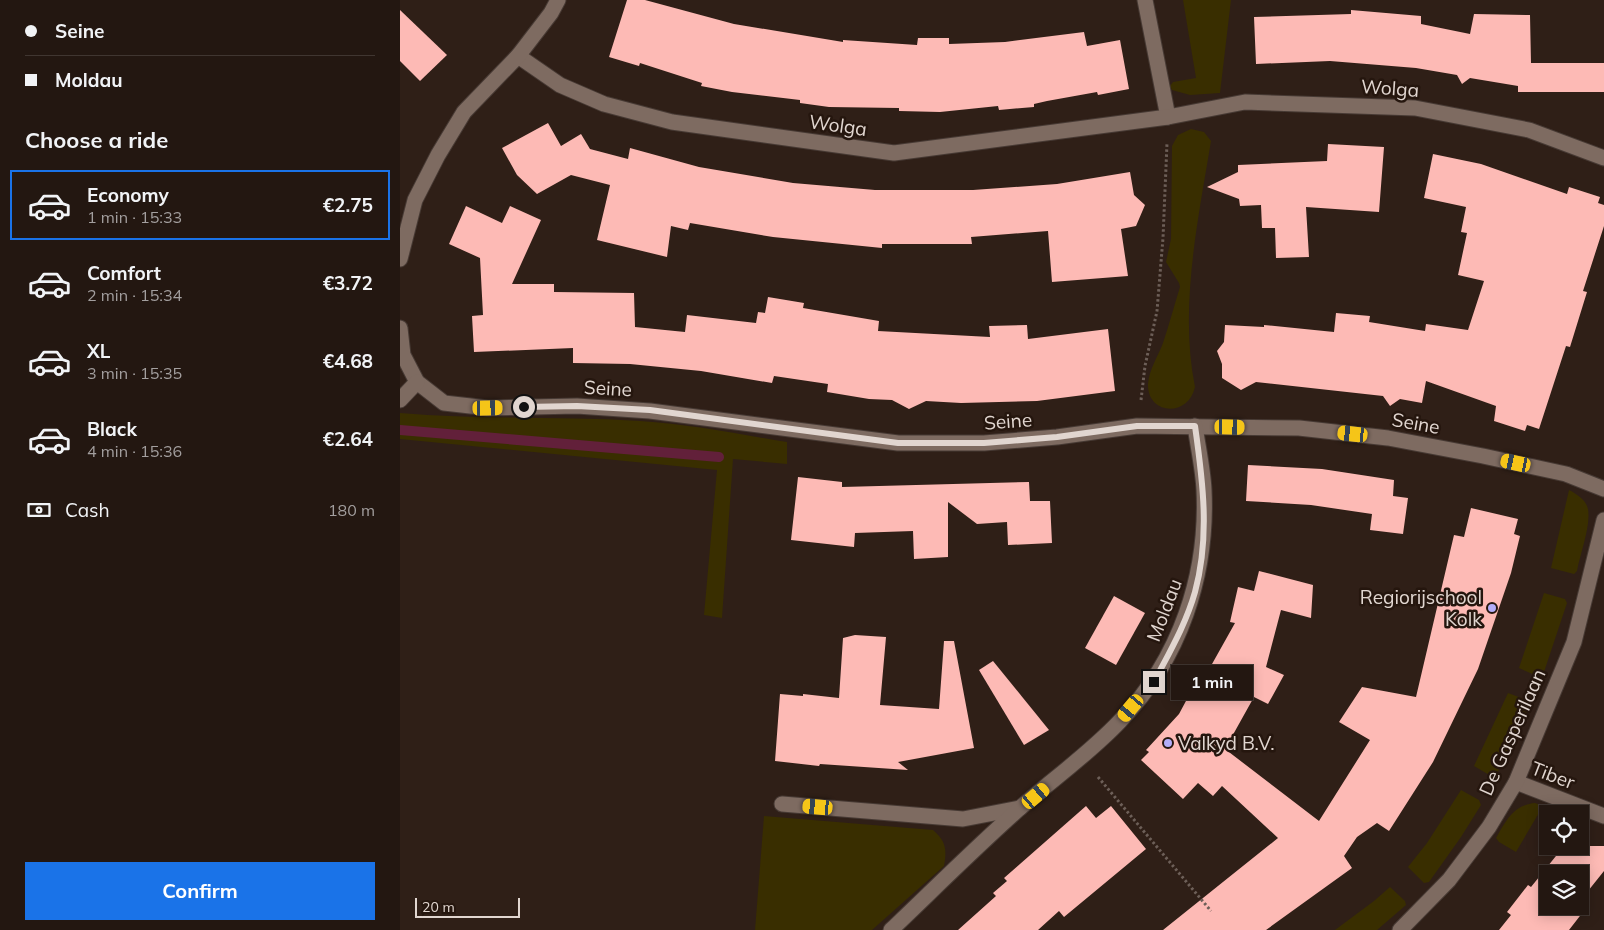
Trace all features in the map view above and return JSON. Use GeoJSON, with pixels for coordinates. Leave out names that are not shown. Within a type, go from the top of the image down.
{"type":"FeatureCollection","features":[{"type":"Feature","properties":{"kind":"street"},"geometry":{"type":"LineString","coordinates":[[400,259],[415,200],[464,112],[518,56],[552,13],[558,0]]}},
{"type":"Feature","properties":{"kind":"street"},"geometry":{"type":"LineString","coordinates":[[1145,0],[1168,117]]}},
{"type":"Feature","properties":{"kind":"street","name":"Wolga"},"geometry":{"type":"LineString","coordinates":[[518,56],[560,85],[569,89],[604,104],[672,122],[894,153],[1168,117],[1245,102],[1414,108],[1529,130],[1604,158]]}},
{"type":"Feature","properties":{"kind":"street","name":"Seine"},"geometry":{"type":"LineString","coordinates":[[400,328],[403,354],[417,382],[444,403],[488,408],[577,406],[650,410],[898,443],[1003,442],[1137,426],[1299,428],[1388,438],[1483,456],[1566,474],[1604,489]]}},
{"type":"Feature","properties":{"kind":"street"},"geometry":{"type":"LineString","coordinates":[[400,400],[417,382]]}},
{"type":"Feature","properties":{"kind":"street","name":"Moldau"},"geometry":{"type":"LineString","coordinates":[[891,930],[1020,808],[1081,758],[1120,721],[1154,682],[1178,635],[1195,592],[1204,543],[1204,498],[1195,426]]}},
{"type":"Feature","properties":{"kind":"street","name":"De Gasperilaan"},"geometry":{"type":"LineString","coordinates":[[1400,930],[1449,880],[1489,827],[1516,782],[1574,642],[1604,520]]}},
{"type":"Feature","properties":{"kind":"street","name":"Tiber"},"geometry":{"type":"LineString","coordinates":[[1516,782],[1604,816]]}},
{"type":"Feature","properties":{"kind":"street","name":"Moldau"},"geometry":{"type":"LineString","coordinates":[[782,804],[963,819],[1020,808]]}},
{"type":"Feature","properties":{"kind":"path"},"geometry":{"type":"LineString","coordinates":[[1137,426],[1145,366],[1157,311],[1167,176],[1168,117]]}},
{"type":"Feature","properties":{"kind":"path"},"geometry":{"type":"LineString","coordinates":[[1081,758],[1211,911]]}},
{"type":"Feature","properties":{"kind":"shaded area"},"geometry":{"type":"Polygon","coordinates":[[[1183,0],[1231,0],[1220,93],[1190,95],[1172,90],[1170,86],[1173,82],[1196,78],[1183,0]]]}},
{"type":"Feature","properties":{"kind":"shaded area"},"geometry":{"type":"Polygon","coordinates":[[[1191,129],[1204,132],[1211,141],[1192,264],[1189,326],[1195,387],[1191,397],[1185,404],[1177,408],[1168,409],[1154,402],[1149,394],[1148,384],[1180,287],[1166,262],[1171,239],[1172,146],[1178,135],[1191,129]]]}},
{"type":"Feature","properties":{"kind":"shaded area"},"geometry":{"type":"Polygon","coordinates":[[[400,413],[640,421],[677,424],[787,442],[787,464],[733,459],[722,618],[704,615],[717,470],[400,439],[400,413]]]}},
{"type":"Feature","properties":{"kind":"shaded area"},"geometry":{"type":"Polygon","coordinates":[[[1569,490],[1583,500],[1588,509],[1589,516],[1577,571],[1574,574],[1551,568],[1569,490]]]}},
{"type":"Feature","properties":{"kind":"shaded area"},"geometry":{"type":"Polygon","coordinates":[[[1544,593],[1565,599],[1567,603],[1543,675],[1539,677],[1519,668],[1544,593]]]}},
{"type":"Feature","properties":{"kind":"shaded area"},"geometry":{"type":"Polygon","coordinates":[[[1508,693],[1529,701],[1530,705],[1496,776],[1491,776],[1474,766],[1508,693]]]}},
{"type":"Feature","properties":{"kind":"shaded area"},"geometry":{"type":"Polygon","coordinates":[[[1461,790],[1479,800],[1481,805],[1429,882],[1424,883],[1408,867],[1427,843],[1461,790]]]}},
{"type":"Feature","properties":{"kind":"shaded area"},"geometry":{"type":"Polygon","coordinates":[[[1535,803],[1540,805],[1539,813],[1516,852],[1499,842],[1496,838],[1511,815],[1527,804],[1535,803]]]}},
{"type":"Feature","properties":{"kind":"shaded area"},"geometry":{"type":"Polygon","coordinates":[[[764,816],[933,830],[943,842],[944,866],[872,930],[755,930],[764,816]]]}},
{"type":"Feature","properties":{"kind":"shaded area"},"geometry":{"type":"Polygon","coordinates":[[[1390,887],[1405,901],[1406,905],[1377,930],[1335,930],[1374,901],[1390,887]]]}},
{"type":"Feature","properties":{"kind":"building"},"geometry":{"type":"Polygon","coordinates":[[[627,0],[645,0],[734,24],[843,42],[843,40],[917,45],[918,38],[949,38],[949,44],[1005,42],[1084,32],[1087,46],[1120,40],[1129,89],[1098,95],[1097,92],[1047,101],[1034,104],[1034,107],[999,110],[998,106],[940,112],[899,111],[899,108],[829,107],[800,103],[800,100],[732,92],[701,86],[702,83],[640,63],[639,66],[609,57],[627,0]]]}},
{"type":"Feature","properties":{"kind":"building"},"geometry":{"type":"Polygon","coordinates":[[[400,10],[447,55],[420,81],[400,61],[400,10]]]}},
{"type":"Feature","properties":{"kind":"building"},"geometry":{"type":"Polygon","coordinates":[[[1351,10],[1421,16],[1421,24],[1470,34],[1474,14],[1530,15],[1531,63],[1604,63],[1604,92],[1518,92],[1518,86],[1470,78],[1462,84],[1457,75],[1416,68],[1330,61],[1256,64],[1254,17],[1351,14],[1351,10]]]}},
{"type":"Feature","properties":{"kind":"building"},"geometry":{"type":"Polygon","coordinates":[[[548,123],[561,146],[581,134],[590,149],[628,159],[630,148],[699,167],[793,183],[875,190],[973,190],[1057,184],[1130,172],[1134,195],[1145,205],[1136,226],[1121,229],[1128,276],[1052,282],[1048,231],[971,237],[972,244],[882,244],[882,248],[773,237],[690,223],[688,230],[671,226],[667,257],[597,240],[610,185],[571,175],[537,194],[517,175],[502,148],[548,123]]]}},
{"type":"Feature","properties":{"kind":"building"},"geometry":{"type":"Polygon","coordinates":[[[1328,144],[1384,147],[1379,212],[1306,207],[1309,257],[1276,258],[1275,228],[1262,228],[1261,205],[1240,206],[1239,199],[1207,187],[1238,172],[1238,165],[1327,161],[1328,144]]]}},
{"type":"Feature","properties":{"kind":"building"},"geometry":{"type":"Polygon","coordinates":[[[1433,154],[1481,164],[1567,194],[1569,187],[1600,197],[1598,203],[1604,205],[1604,226],[1583,291],[1587,292],[1570,347],[1566,346],[1539,429],[1527,425],[1525,431],[1494,421],[1496,406],[1426,381],[1422,403],[1400,399],[1390,406],[1383,396],[1256,382],[1241,390],[1222,378],[1222,364],[1217,351],[1224,342],[1225,325],[1264,327],[1264,325],[1334,332],[1336,313],[1370,316],[1369,322],[1425,331],[1426,324],[1468,330],[1484,281],[1458,275],[1467,233],[1461,232],[1466,207],[1424,198],[1433,154]]]}},
{"type":"Feature","properties":{"kind":"building"},"geometry":{"type":"Polygon","coordinates":[[[466,206],[502,223],[510,206],[541,220],[512,284],[554,284],[554,292],[634,293],[635,327],[685,332],[687,315],[756,323],[758,312],[765,313],[768,297],[804,303],[803,308],[879,321],[878,331],[990,337],[989,326],[1027,325],[1028,339],[1108,329],[1115,391],[1037,401],[961,403],[926,401],[909,409],[892,400],[869,399],[827,392],[828,384],[774,376],[772,383],[701,371],[630,364],[573,363],[573,348],[474,352],[472,316],[483,315],[480,258],[449,244],[466,206]]]}},
{"type":"Feature","properties":{"kind":"building"},"geometry":{"type":"Polygon","coordinates":[[[1248,465],[1322,469],[1394,480],[1393,496],[1408,498],[1403,534],[1370,530],[1372,514],[1311,505],[1246,501],[1248,465]]]}},
{"type":"Feature","properties":{"kind":"building"},"geometry":{"type":"Polygon","coordinates":[[[798,477],[842,482],[842,487],[1029,482],[1030,501],[1050,501],[1052,543],[1008,545],[1007,522],[977,524],[948,502],[948,557],[914,559],[913,531],[855,533],[854,547],[791,540],[798,477]]]}},
{"type":"Feature","properties":{"kind":"building"},"geometry":{"type":"Polygon","coordinates":[[[1471,508],[1518,519],[1514,534],[1520,536],[1511,573],[1478,669],[1433,762],[1389,831],[1377,823],[1357,837],[1344,856],[1352,868],[1266,930],[1163,930],[1278,838],[1222,786],[1213,796],[1198,783],[1183,799],[1141,760],[1149,752],[1146,750],[1179,714],[1194,686],[1198,689],[1235,623],[1230,622],[1238,587],[1254,591],[1259,571],[1313,585],[1311,618],[1281,610],[1266,667],[1284,675],[1268,704],[1254,697],[1225,749],[1319,821],[1370,740],[1339,722],[1362,687],[1416,697],[1454,535],[1464,537],[1471,508]]]}},
{"type":"Feature","properties":{"kind":"building"},"geometry":{"type":"Polygon","coordinates":[[[1114,596],[1145,613],[1116,665],[1085,648],[1114,596]]]}},
{"type":"Feature","properties":{"kind":"building"},"geometry":{"type":"Polygon","coordinates":[[[855,635],[886,637],[880,705],[939,709],[944,641],[954,641],[974,748],[898,762],[908,770],[820,764],[819,766],[775,761],[780,694],[803,696],[803,694],[839,698],[843,638],[855,635]]]}},
{"type":"Feature","properties":{"kind":"building"},"geometry":{"type":"Polygon","coordinates":[[[993,661],[1049,730],[1024,745],[979,670],[993,661]]]}},
{"type":"Feature","properties":{"kind":"building"},"geometry":{"type":"Polygon","coordinates":[[[1086,806],[1096,818],[1111,806],[1146,849],[1064,917],[1059,911],[1038,930],[958,930],[996,896],[993,893],[1007,881],[1004,878],[1086,806]]]}},
{"type":"Feature","properties":{"kind":"building"},"geometry":{"type":"Polygon","coordinates":[[[1589,846],[1604,846],[1604,871],[1589,890],[1589,865],[1549,865],[1557,855],[1589,855],[1589,846]]]}},
{"type":"Feature","properties":{"kind":"building"},"geometry":{"type":"Polygon","coordinates":[[[1539,877],[1539,915],[1581,915],[1569,930],[1499,930],[1511,915],[1507,912],[1528,885],[1531,887],[1539,877]]]}},
{"type":"Feature","properties":{"kind":"waterway"},"geometry":{"type":"LineString","coordinates":[[400,430],[719,457]]}},
{"type":"Feature","properties":{"kind":"place","name":"Regiorijschool Kolk"},"geometry":{"type":"Point","coordinates":[1492,608]}},
{"type":"Feature","properties":{"kind":"place","name":"Valkyd B.V."},"geometry":{"type":"Point","coordinates":[1168,743]}},
{"type":"Feature","properties":{"kind":"route"},"geometry":{"type":"LineString","coordinates":[[524,407],[577,406],[650,410],[898,443],[984,443],[1057,437],[1137,426],[1195,426],[1204,489],[1204,543],[1195,592],[1178,635],[1154,682]]}}]}
